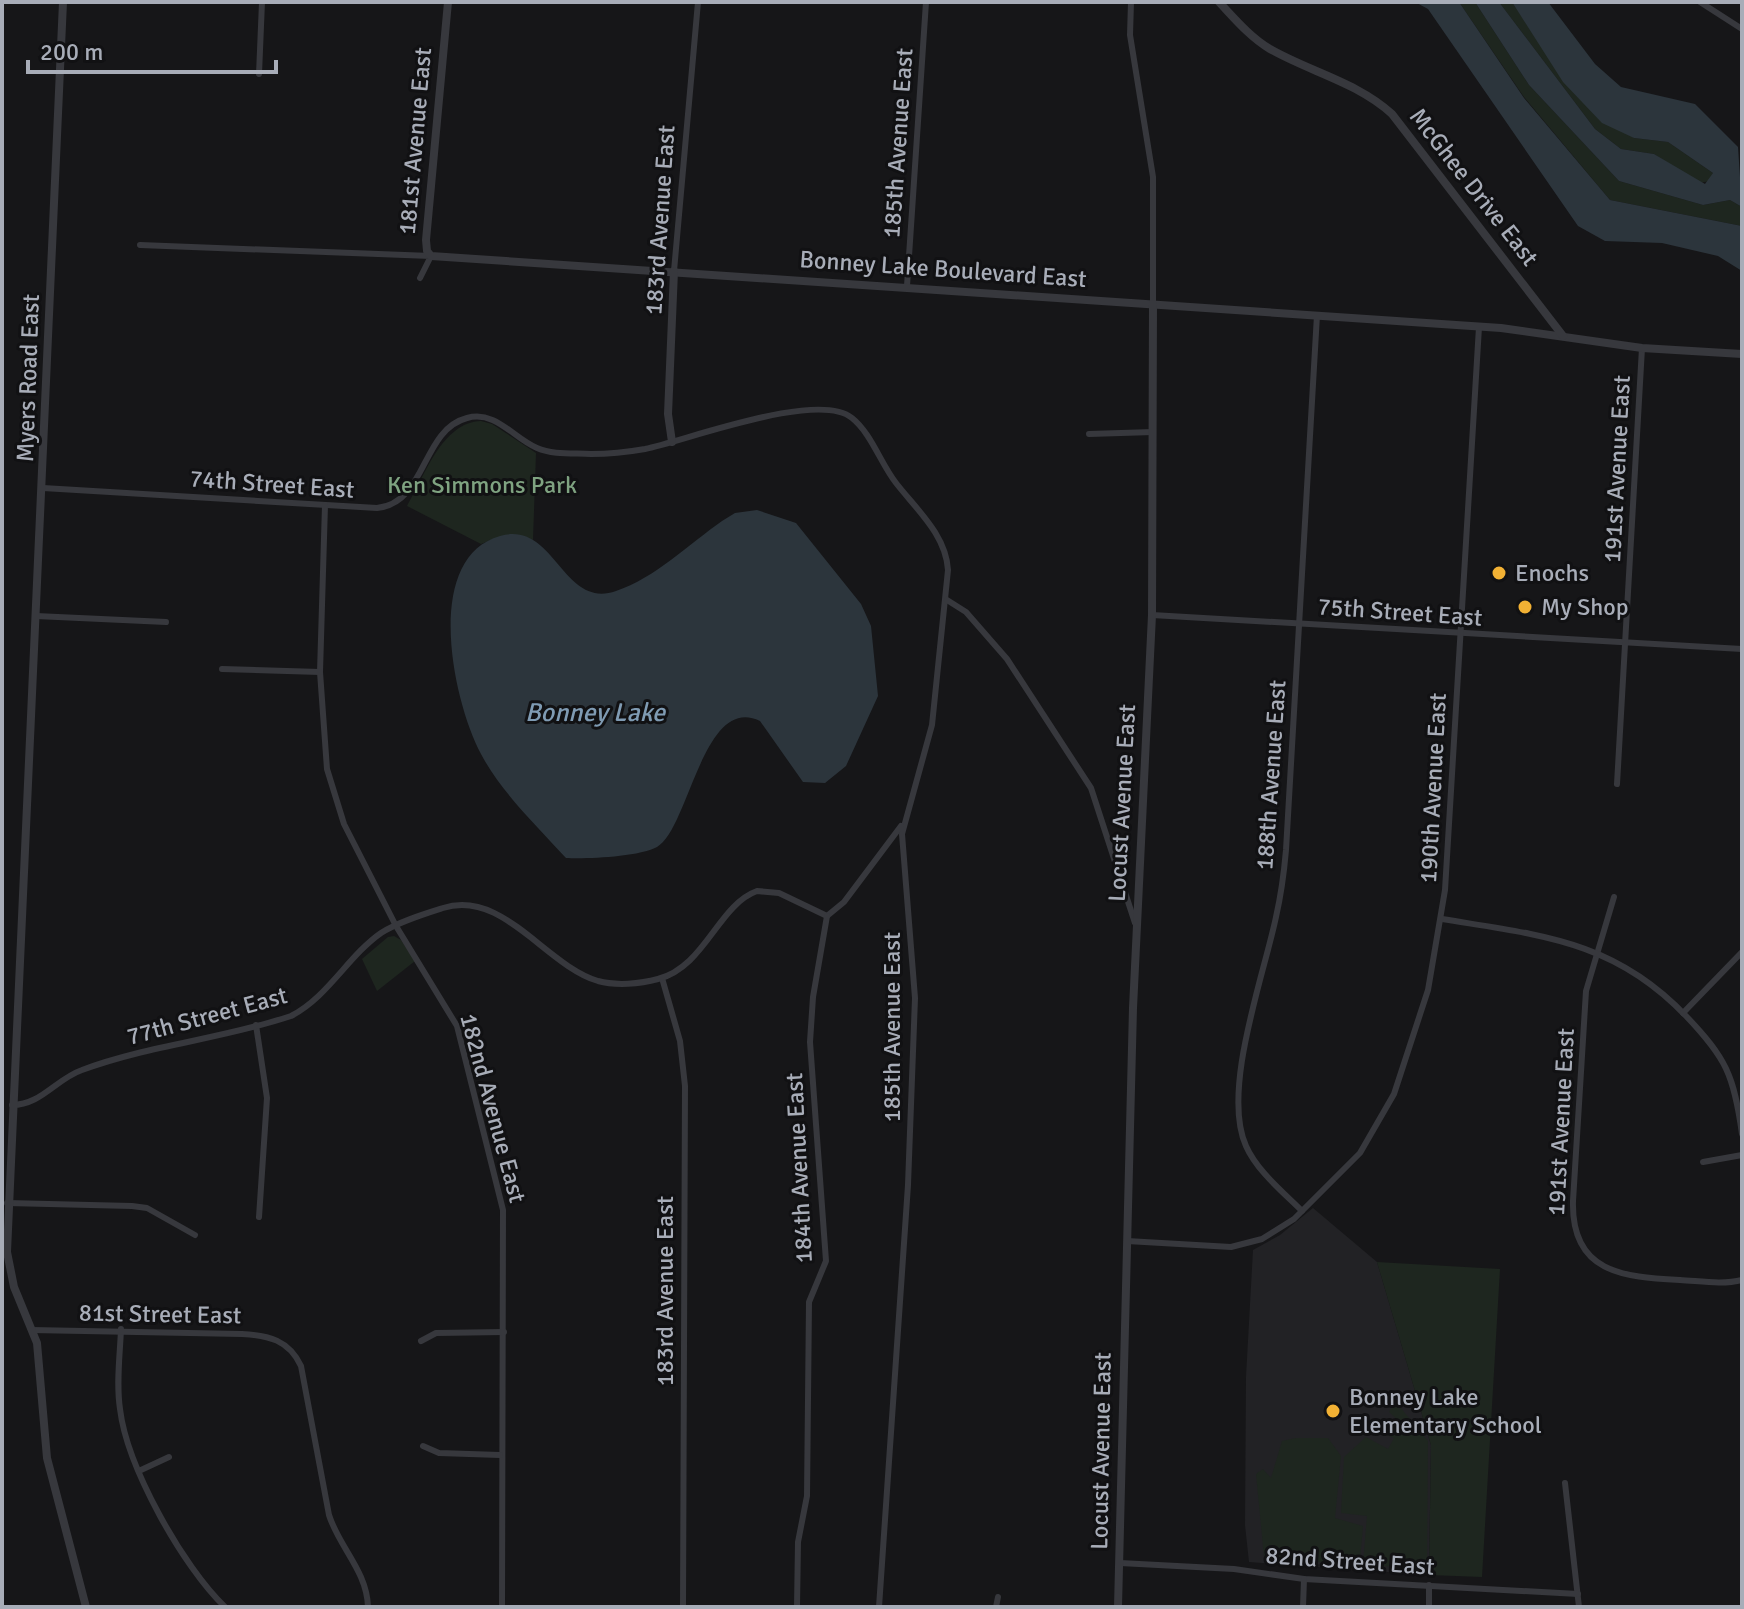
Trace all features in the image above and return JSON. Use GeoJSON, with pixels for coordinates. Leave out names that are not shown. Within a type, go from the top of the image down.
{"type":"FeatureCollection","features":[{"type":"Feature","properties":{"kind":"street","name":"Myers Road East"},"geometry":{"type":"LineString","coordinates":[[63,2],[43,488],[12,1105],[5,1168],[9,1270],[41,1362],[41,1419],[47,1458],[86,1607]]}},
{"type":"Feature","properties":{"kind":"street"},"geometry":{"type":"LineString","coordinates":[[259,74],[262,2]]}},
{"type":"Feature","properties":{"kind":"street","name":"181st Avenue East"},"geometry":{"type":"LineString","coordinates":[[420,278],[431,256],[426,240],[448,2]]}},
{"type":"Feature","properties":{"kind":"street","name":"183rd Avenue East"},"geometry":{"type":"LineString","coordinates":[[672,442],[668,414],[674,271],[698,2]]}},
{"type":"Feature","properties":{"kind":"street","name":"185th Avenue East"},"geometry":{"type":"LineString","coordinates":[[907,286],[926,2]]}},
{"type":"Feature","properties":{"kind":"street","name":"Locust Avenue East"},"geometry":{"type":"LineString","coordinates":[[1118,1607],[1136,926],[1152,615],[1153,177],[1130,35],[1131,2]]}},
{"type":"Feature","properties":{"kind":"street","name":"McGhee Drive East"},"geometry":{"type":"LineString","coordinates":[[1219,2],[1246,30],[1272,50],[1362,91],[1392,114],[1563,336]]}},
{"type":"Feature","properties":{"kind":"street"},"geometry":{"type":"LineString","coordinates":[[1700,2],[1742,29]]}},
{"type":"Feature","properties":{"kind":"street","name":"Bonney Lake Boulevard East"},"geometry":{"type":"LineString","coordinates":[[140,245],[431,256],[907,286],[1479,327],[1642,348],[1742,354]]}},
{"type":"Feature","properties":{"kind":"street","name":"188th Avenue East"},"geometry":{"type":"LineString","coordinates":[[1302,1211],[1253,1158],[1242,1134],[1239,1115],[1248,1023],[1276,918],[1284,873],[1317,315]]}},
{"type":"Feature","properties":{"kind":"street","name":"190th Avenue East"},"geometry":{"type":"LineString","coordinates":[[1127,1241],[1231,1247],[1262,1239],[1302,1211],[1360,1153],[1386,1112],[1428,990],[1442,919],[1479,327]]}},
{"type":"Feature","properties":{"kind":"street","name":"191st Avenue East"},"geometry":{"type":"LineString","coordinates":[[1617,784],[1642,348]]}},
{"type":"Feature","properties":{"kind":"street","name":"74th Street East"},"geometry":{"type":"LineString","coordinates":[[43,488],[377,508],[396,504],[408,491],[446,430],[470,416],[490,418],[524,442],[551,452],[618,452],[815,409],[844,413],[862,431]]}},
{"type":"Feature","properties":{"kind":"street","name":"185th Avenue East"},"geometry":{"type":"LineString","coordinates":[[862,431],[888,474],[943,544],[947,555],[947,600],[941,628],[932,725],[903,824],[915,962],[914,1014],[908,1185],[879,1607]]}},
{"type":"Feature","properties":{"kind":"street"},"geometry":{"type":"LineString","coordinates":[[1089,434],[1153,432]]}},
{"type":"Feature","properties":{"kind":"street","name":"182nd Avenue East"},"geometry":{"type":"LineString","coordinates":[[325,505],[320,672],[323,743],[334,796],[396,926],[457,1026],[503,1210],[502,1607]]}},
{"type":"Feature","properties":{"kind":"street"},"geometry":{"type":"LineString","coordinates":[[947,600],[966,612],[1007,659],[1091,788],[1136,926]]}},
{"type":"Feature","properties":{"kind":"street","name":"75th Street East"},"geometry":{"type":"LineString","coordinates":[[1152,615],[1742,649]]}},
{"type":"Feature","properties":{"kind":"street"},"geometry":{"type":"LineString","coordinates":[[36,616],[166,622]]}},
{"type":"Feature","properties":{"kind":"street"},"geometry":{"type":"LineString","coordinates":[[222,669],[320,672]]}},
{"type":"Feature","properties":{"kind":"street"},"geometry":{"type":"LineString","coordinates":[[827,916],[844,902],[903,824]]}},
{"type":"Feature","properties":{"kind":"street","name":"77th Street East"},"geometry":{"type":"LineString","coordinates":[[12,1105],[33,1102],[70,1076],[105,1062],[299,1012],[371,942],[396,926],[443,908],[475,904],[594,980],[624,983],[662,978],[690,960],[752,892],[779,893],[827,916]]}},
{"type":"Feature","properties":{"kind":"street","name":"191st Avenue East"},"geometry":{"type":"LineString","coordinates":[[1614,897],[1596,951],[1585,1005],[1573,1201],[1575,1231],[1588,1253],[1607,1269],[1632,1276],[1716,1282],[1742,1280]]}},
{"type":"Feature","properties":{"kind":"street","name":"184th Avenue East"},"geometry":{"type":"LineString","coordinates":[[797,1607],[798,1542],[807,1496],[809,1302],[826,1261],[810,1042],[813,997],[827,916]]}},
{"type":"Feature","properties":{"kind":"street"},"geometry":{"type":"LineString","coordinates":[[1442,919],[1596,951],[1639,973],[1683,1013],[1725,1061],[1740,1108],[1742,1134]]}},
{"type":"Feature","properties":{"kind":"street"},"geometry":{"type":"LineString","coordinates":[[1683,1013],[1742,952]]}},
{"type":"Feature","properties":{"kind":"street","name":"183rd Avenue East"},"geometry":{"type":"LineString","coordinates":[[662,978],[680,1041],[685,1086],[683,1607]]}},
{"type":"Feature","properties":{"kind":"street"},"geometry":{"type":"LineString","coordinates":[[256,1025],[267,1098],[259,1217]]}},
{"type":"Feature","properties":{"kind":"street"},"geometry":{"type":"LineString","coordinates":[[1703,1162],[1742,1155]]}},
{"type":"Feature","properties":{"kind":"street"},"geometry":{"type":"LineString","coordinates":[[7,1203],[147,1208],[195,1235]]}},
{"type":"Feature","properties":{"kind":"street"},"geometry":{"type":"LineString","coordinates":[[121,1329],[120,1412],[141,1470],[185,1560],[225,1607]]}},
{"type":"Feature","properties":{"kind":"street","name":"81st Street East"},"geometry":{"type":"LineString","coordinates":[[31,1330],[121,1329],[261,1335],[287,1346],[301,1366],[334,1533],[362,1577],[368,1607]]}},
{"type":"Feature","properties":{"kind":"street"},"geometry":{"type":"LineString","coordinates":[[421,1341],[436,1333],[504,1332]]}},
{"type":"Feature","properties":{"kind":"street"},"geometry":{"type":"LineString","coordinates":[[423,1446],[439,1453],[500,1455]]}},
{"type":"Feature","properties":{"kind":"street"},"geometry":{"type":"LineString","coordinates":[[141,1470],[169,1457]]}},
{"type":"Feature","properties":{"kind":"street"},"geometry":{"type":"LineString","coordinates":[[1565,1483],[1579,1607]]}},
{"type":"Feature","properties":{"kind":"street","name":"82nd Street East"},"geometry":{"type":"LineString","coordinates":[[1120,1563],[1234,1569],[1304,1579],[1578,1594]]}},
{"type":"Feature","properties":{"kind":"street"},"geometry":{"type":"LineString","coordinates":[[1303,1607],[1304,1579]]}},
{"type":"Feature","properties":{"kind":"street"},"geometry":{"type":"LineString","coordinates":[[1429,1585],[1429,1607]]}},
{"type":"Feature","properties":{"kind":"street"},"geometry":{"type":"LineString","coordinates":[[996,1607],[998,1597]]}},
{"type":"Feature","properties":{"kind":"shaded area","name":"Bonney Lake Elementary School"},"geometry":{"type":"Polygon","coordinates":[[[1313,1208],[1377,1262],[1431,1445],[1429,1575],[1249,1562],[1245,1525],[1246,1377],[1253,1250],[1280,1235],[1313,1208]]]}},
{"type":"Feature","properties":{"kind":"green space"},"geometry":{"type":"Polygon","coordinates":[[[1459,2],[1475,2],[1529,85],[1619,181],[1703,205],[1730,200],[1742,207],[1742,226],[1610,200],[1524,97],[1459,2]]]}},
{"type":"Feature","properties":{"kind":"green space"},"geometry":{"type":"Polygon","coordinates":[[[1499,2],[1512,2],[1551,60],[1634,138],[1668,142],[1713,173],[1710,181],[1699,183],[1654,154],[1621,149],[1595,129],[1499,2]]]}},
{"type":"Feature","properties":{"kind":"green space","name":"Ken Simmons Park"},"geometry":{"type":"Polygon","coordinates":[[[481,421],[492,424],[536,453],[533,540],[507,536],[481,544],[407,506],[445,441],[467,424],[481,421]]]}},
{"type":"Feature","properties":{"kind":"green space"},"geometry":{"type":"Polygon","coordinates":[[[388,937],[401,940],[415,961],[377,991],[362,959],[388,937]]]}},
{"type":"Feature","properties":{"kind":"green space"},"geometry":{"type":"Polygon","coordinates":[[[1377,1262],[1500,1269],[1482,1577],[1429,1575],[1431,1445],[1377,1262]]]}},
{"type":"Feature","properties":{"kind":"green space"},"geometry":{"type":"Polygon","coordinates":[[[1395,1401],[1428,1441],[1427,1570],[1363,1564],[1367,1516],[1341,1513],[1344,1457],[1366,1437],[1388,1449],[1394,1438],[1385,1434],[1387,1430],[1395,1434],[1401,1423],[1389,1412],[1395,1401]]]}},
{"type":"Feature","properties":{"kind":"green space"},"geometry":{"type":"Polygon","coordinates":[[[1328,1438],[1341,1456],[1335,1518],[1363,1526],[1360,1560],[1335,1559],[1333,1563],[1264,1557],[1256,1474],[1263,1469],[1271,1478],[1282,1441],[1328,1438]]]}},
{"type":"Feature","properties":{"kind":"water"},"geometry":{"type":"Polygon","coordinates":[[[1415,2],[1459,2],[1524,98],[1610,200],[1742,226],[1742,271],[1718,256],[1662,243],[1605,241],[1578,226],[1428,9],[1415,2]]]}},
{"type":"Feature","properties":{"kind":"water"},"geometry":{"type":"Polygon","coordinates":[[[1475,2],[1499,2],[1595,129],[1621,149],[1654,154],[1705,184],[1713,173],[1668,142],[1634,138],[1602,123],[1563,82],[1512,2],[1548,2],[1595,64],[1621,87],[1695,104],[1738,147],[1742,207],[1730,200],[1703,205],[1619,181],[1529,85],[1475,2]]]}},
{"type":"Feature","properties":{"kind":"water","name":"Bonney Lake"},"geometry":{"type":"Polygon","coordinates":[[[757,510],[796,523],[861,604],[871,626],[878,696],[846,766],[825,783],[803,782],[760,721],[741,718],[724,726],[711,744],[679,816],[657,847],[625,855],[566,858],[499,782],[471,731],[454,668],[451,634],[452,601],[460,572],[476,550],[500,536],[519,535],[547,551],[583,588],[598,593],[616,591],[658,569],[735,513],[757,510]]]}},
{"type":"Feature","properties":{"kind":"place","name":"Enochs"},"geometry":{"type":"Point","coordinates":[1499,573]}},
{"type":"Feature","properties":{"kind":"place","name":"My Shop"},"geometry":{"type":"Point","coordinates":[1525,607]}},
{"type":"Feature","properties":{"kind":"place","name":"Bonney Lake Elementary School"},"geometry":{"type":"Point","coordinates":[1333,1411]}}]}
